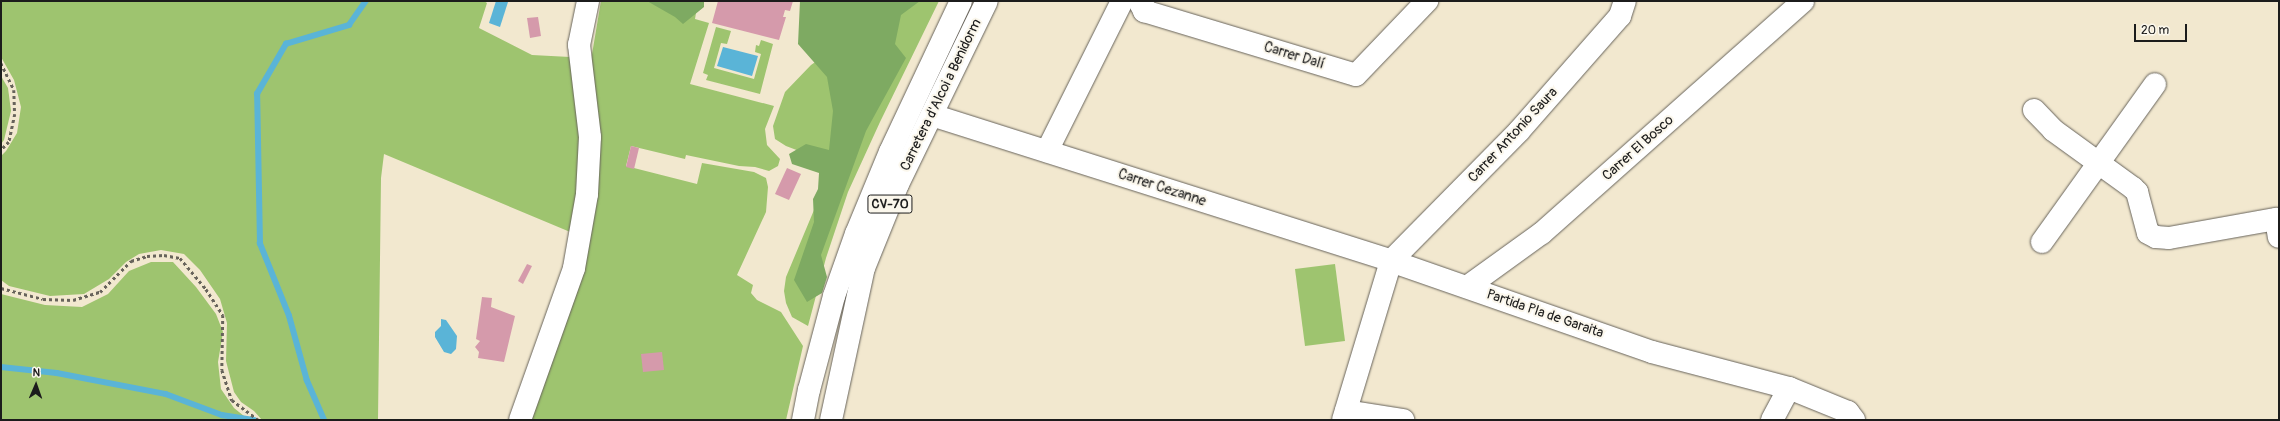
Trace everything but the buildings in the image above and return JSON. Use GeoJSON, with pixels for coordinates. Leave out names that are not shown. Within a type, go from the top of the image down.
{"type":"FeatureCollection","features":[{"type":"Feature","properties":{"kind":"street"},"geometry":{"type":"LineString","coordinates":[[520,420],[574,268],[587,194],[590,137],[579,45],[588,1]]}},
{"type":"Feature","properties":{"kind":"street","name":"Carretera d'Alcoi a Benidorm"},"geometry":{"type":"LineString","coordinates":[[803,420],[809,390],[834,296],[856,234],[890,152],[961,1]]}},
{"type":"Feature","properties":{"kind":"street","name":"Carretera d'Alcoi a Benidorm"},"geometry":{"type":"LineString","coordinates":[[831,420],[864,268],[898,184],[987,1]]}},
{"type":"Feature","properties":{"kind":"street"},"geometry":{"type":"LineString","coordinates":[[1047,151],[1122,1]]}},
{"type":"Feature","properties":{"kind":"street","name":"Carrer Dalí"},"geometry":{"type":"LineString","coordinates":[[1143,1],[1141,4],[1144,11],[1356,75],[1427,1]]}},
{"type":"Feature","properties":{"kind":"street","name":"Carrer Antonio Saura"},"geometry":{"type":"LineString","coordinates":[[1392,261],[1519,131],[1620,16],[1625,1]]}},
{"type":"Feature","properties":{"kind":"street","name":"Carrer El Bosco"},"geometry":{"type":"LineString","coordinates":[[1467,287],[1542,233],[1803,1]]}},
{"type":"Feature","properties":{"kind":"street"},"geometry":{"type":"LineString","coordinates":[[2042,242],[2100,164],[2155,84]]}},
{"type":"Feature","properties":{"kind":"street"},"geometry":{"type":"LineString","coordinates":[[2034,110],[2053,130],[2137,192],[2148,233],[2156,237],[2169,238],[2278,224]]}},
{"type":"Feature","properties":{"kind":"street","name":"Carrer Cezanne"},"geometry":{"type":"LineString","coordinates":[[932,115],[1392,261]]}},
{"type":"Feature","properties":{"kind":"street"},"geometry":{"type":"LineString","coordinates":[[1392,261],[1345,415],[1403,420]]}},
{"type":"Feature","properties":{"kind":"street","name":"Partida Pla de Garaita"},"geometry":{"type":"LineString","coordinates":[[1392,261],[1652,352],[1789,388],[1848,412],[1854,420]]}},
{"type":"Feature","properties":{"kind":"street"},"geometry":{"type":"LineString","coordinates":[[1772,420],[1789,388]]}},
{"type":"Feature","properties":{"kind":"path"},"geometry":{"type":"LineString","coordinates":[[1,63],[14,90],[15,114],[8,142],[1,150]]}},
{"type":"Feature","properties":{"kind":"path"},"geometry":{"type":"LineString","coordinates":[[1,288],[43,300],[73,300],[100,292],[131,261],[147,256],[164,255],[180,258],[206,289],[223,315],[222,370],[232,400],[259,420]]}},
{"type":"Feature","properties":{"kind":"green space"},"geometry":{"type":"Polygon","coordinates":[[[1,1],[484,1],[487,3],[479,28],[532,55],[570,57],[582,126],[575,234],[384,154],[381,178],[378,420],[262,420],[254,411],[241,402],[234,392],[226,361],[227,323],[220,299],[200,270],[184,254],[161,250],[139,254],[126,262],[109,279],[84,294],[50,296],[9,286],[1,280],[1,156],[6,151],[17,133],[21,107],[14,80],[1,57],[1,1]]]}},
{"type":"Feature","properties":{"kind":"green space"},"geometry":{"type":"Polygon","coordinates":[[[601,1],[698,1],[695,19],[709,23],[690,84],[774,106],[765,129],[767,145],[780,159],[778,166],[769,171],[755,167],[739,166],[686,155],[685,159],[631,146],[626,166],[697,184],[702,163],[754,172],[766,178],[768,187],[766,212],[737,275],[753,285],[751,293],[757,300],[781,312],[803,346],[786,420],[527,420],[566,323],[591,60],[601,1]]]}},
{"type":"Feature","properties":{"kind":"green space"},"geometry":{"type":"Polygon","coordinates":[[[647,1],[704,1],[704,7],[683,24],[675,17],[647,1]]]}},
{"type":"Feature","properties":{"kind":"green space"},"geometry":{"type":"Polygon","coordinates":[[[800,1],[920,1],[901,15],[895,44],[906,58],[866,131],[821,255],[827,277],[822,293],[807,302],[794,280],[814,222],[813,199],[818,189],[819,173],[792,164],[789,154],[806,144],[829,150],[833,111],[827,77],[798,44],[800,1]]]}},
{"type":"Feature","properties":{"kind":"green space"},"geometry":{"type":"Polygon","coordinates":[[[824,1],[939,1],[880,122],[848,192],[826,258],[808,326],[792,317],[786,303],[784,291],[786,277],[814,210],[827,167],[807,154],[786,146],[775,139],[773,126],[785,92],[811,65],[831,51],[824,1]]]}},
{"type":"Feature","properties":{"kind":"green space"},"geometry":{"type":"Polygon","coordinates":[[[716,27],[731,31],[727,44],[721,43],[714,68],[754,79],[761,54],[755,52],[756,45],[759,46],[761,40],[773,44],[760,94],[706,80],[708,75],[703,73],[716,27]]]}},
{"type":"Feature","properties":{"kind":"green space"},"geometry":{"type":"Polygon","coordinates":[[[1,76],[8,88],[11,111],[4,140],[1,144],[1,76]]]}},
{"type":"Feature","properties":{"kind":"green space"},"geometry":{"type":"Polygon","coordinates":[[[151,262],[173,262],[196,287],[216,314],[223,332],[218,362],[221,389],[234,408],[249,420],[1,420],[1,294],[45,305],[82,307],[108,294],[129,271],[151,262]]]}},
{"type":"Feature","properties":{"kind":"green space"},"geometry":{"type":"Polygon","coordinates":[[[1335,264],[1345,341],[1305,346],[1295,269],[1335,264]]]}},
{"type":"Feature","properties":{"kind":"water"},"geometry":{"type":"Polygon","coordinates":[[[496,1],[508,2],[500,27],[489,23],[496,1]]]}},
{"type":"Feature","properties":{"kind":"water"},"geometry":{"type":"Polygon","coordinates":[[[723,47],[758,56],[752,76],[717,66],[723,47]]]}},
{"type":"Feature","properties":{"kind":"water"},"geometry":{"type":"Polygon","coordinates":[[[441,319],[446,320],[457,336],[456,349],[451,354],[444,352],[435,337],[435,332],[441,326],[441,319]]]}},
{"type":"Feature","properties":{"kind":"waterway"},"geometry":{"type":"LineString","coordinates":[[324,420],[307,381],[289,316],[260,244],[257,94],[286,44],[349,25],[366,1]]}},
{"type":"Feature","properties":{"kind":"waterway"},"geometry":{"type":"LineString","coordinates":[[1,367],[57,373],[166,394],[222,415],[255,420]]}}]}
